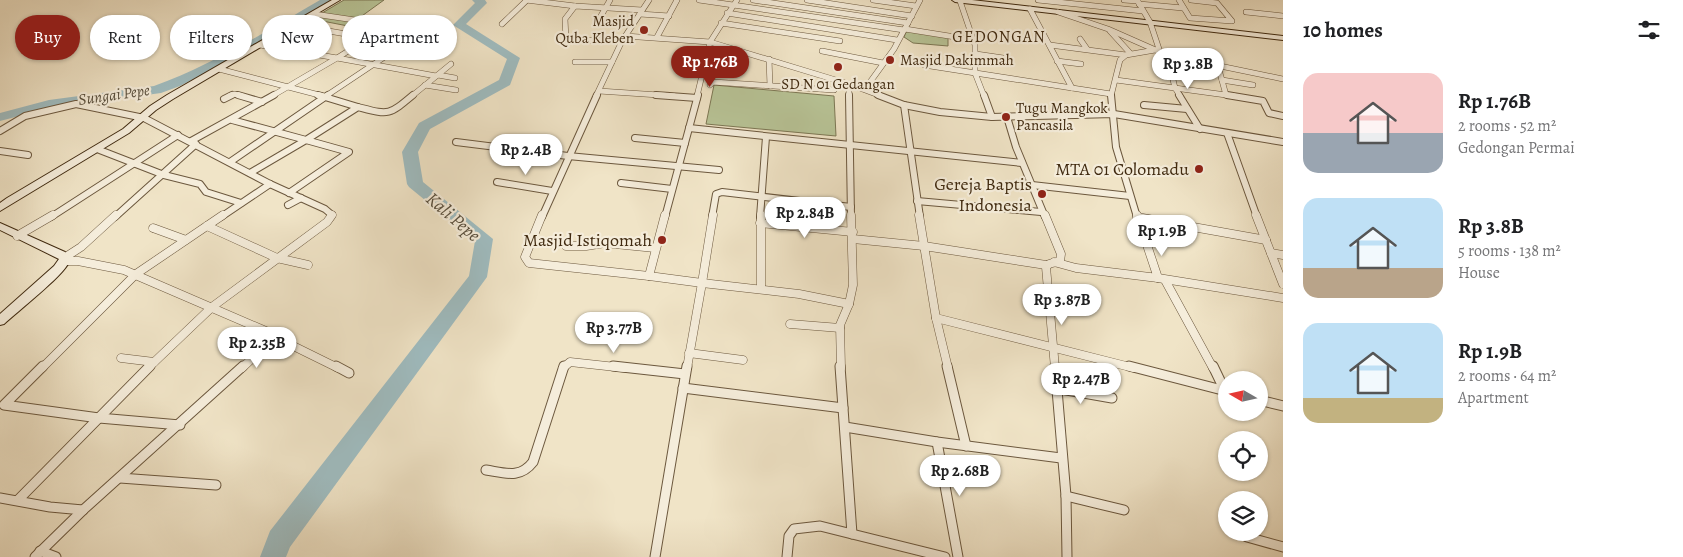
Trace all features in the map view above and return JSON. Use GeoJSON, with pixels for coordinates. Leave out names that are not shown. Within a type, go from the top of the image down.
{"type":"FeatureCollection","features":[{"type":"Feature","properties":{"kind":"main road"},"geometry":{"type":"LineString","coordinates":[[314,14],[337,0]]}},
{"type":"Feature","properties":{"kind":"main road"},"geometry":{"type":"LineString","coordinates":[[958,0],[1283,38]]}},
{"type":"Feature","properties":{"kind":"main road"},"geometry":{"type":"LineString","coordinates":[[0,208],[10,200],[126,131],[144,118],[153,108],[170,97],[260,45]]}},
{"type":"Feature","properties":{"kind":"main road"},"geometry":{"type":"LineString","coordinates":[[0,226],[16,236],[64,259],[58,269],[5,311],[0,321]]}},
{"type":"Feature","properties":{"kind":"street"},"geometry":{"type":"LineString","coordinates":[[502,24],[526,0],[575,6],[606,7],[669,16]]}},
{"type":"Feature","properties":{"kind":"street"},"geometry":{"type":"LineString","coordinates":[[598,21],[610,0]]}},
{"type":"Feature","properties":{"kind":"street"},"geometry":{"type":"LineString","coordinates":[[648,0],[623,38],[552,191],[526,256],[529,263],[761,288],[849,304]]}},
{"type":"Feature","properties":{"kind":"street"},"geometry":{"type":"LineString","coordinates":[[657,37],[677,0]]}},
{"type":"Feature","properties":{"kind":"street"},"geometry":{"type":"LineString","coordinates":[[699,0],[974,40]]}},
{"type":"Feature","properties":{"kind":"street"},"geometry":{"type":"LineString","coordinates":[[649,276],[697,98],[710,42],[720,23],[737,0]]}},
{"type":"Feature","properties":{"kind":"street"},"geometry":{"type":"LineString","coordinates":[[754,0],[908,23]]}},
{"type":"Feature","properties":{"kind":"street"},"geometry":{"type":"LineString","coordinates":[[808,0],[912,16]]}},
{"type":"Feature","properties":{"kind":"street"},"geometry":{"type":"LineString","coordinates":[[873,0],[916,6]]}},
{"type":"Feature","properties":{"kind":"street"},"geometry":{"type":"LineString","coordinates":[[865,90],[904,30],[920,0]]}},
{"type":"Feature","properties":{"kind":"street"},"geometry":{"type":"LineString","coordinates":[[958,0],[974,40],[976,54],[975,73],[992,117]]}},
{"type":"Feature","properties":{"kind":"street"},"geometry":{"type":"LineString","coordinates":[[1038,0],[1143,11]]}},
{"type":"Feature","properties":{"kind":"street"},"geometry":{"type":"LineString","coordinates":[[1124,0],[1183,8]]}},
{"type":"Feature","properties":{"kind":"street"},"geometry":{"type":"LineString","coordinates":[[1179,0],[1192,18],[1232,21],[1217,3],[1191,0]]}},
{"type":"Feature","properties":{"kind":"street"},"geometry":{"type":"LineString","coordinates":[[1138,2],[1150,22],[1158,51]]}},
{"type":"Feature","properties":{"kind":"street"},"geometry":{"type":"LineString","coordinates":[[575,6],[565,19],[566,40],[657,37],[710,42],[849,84],[904,105],[940,112],[992,117],[1114,114],[1283,142]]}},
{"type":"Feature","properties":{"kind":"street"},"geometry":{"type":"LineString","coordinates":[[1030,9],[1072,88]]}},
{"type":"Feature","properties":{"kind":"street"},"geometry":{"type":"LineString","coordinates":[[1058,12],[1108,29],[1167,55],[1283,79]]}},
{"type":"Feature","properties":{"kind":"street"},"geometry":{"type":"LineString","coordinates":[[1246,12],[1283,16]]}},
{"type":"Feature","properties":{"kind":"street"},"geometry":{"type":"LineString","coordinates":[[727,13],[897,40]]}},
{"type":"Feature","properties":{"kind":"street"},"geometry":{"type":"LineString","coordinates":[[314,14],[342,18]]}},
{"type":"Feature","properties":{"kind":"street"},"geometry":{"type":"LineString","coordinates":[[720,23],[840,41]]}},
{"type":"Feature","properties":{"kind":"street"},"geometry":{"type":"LineString","coordinates":[[1108,29],[1128,54]]}},
{"type":"Feature","properties":{"kind":"street"},"geometry":{"type":"LineString","coordinates":[[1080,39],[1087,49]]}},
{"type":"Feature","properties":{"kind":"street"},"geometry":{"type":"LineString","coordinates":[[260,45],[455,78]]}},
{"type":"Feature","properties":{"kind":"street"},"geometry":{"type":"LineString","coordinates":[[1050,45],[1128,54],[1158,51]]}},
{"type":"Feature","properties":{"kind":"street"},"geometry":{"type":"LineString","coordinates":[[822,51],[883,62]]}},
{"type":"Feature","properties":{"kind":"street"},"geometry":{"type":"LineString","coordinates":[[976,54],[1010,58]]}},
{"type":"Feature","properties":{"kind":"street"},"geometry":{"type":"LineString","coordinates":[[1128,54],[1120,60],[1111,94],[1116,147],[1137,217],[1162,279],[1194,330],[1218,376]]}},
{"type":"Feature","properties":{"kind":"street"},"geometry":{"type":"LineString","coordinates":[[64,259],[81,247],[164,175],[193,143],[342,55]]}},
{"type":"Feature","properties":{"kind":"street"},"geometry":{"type":"LineString","coordinates":[[1167,55],[1175,88],[1200,129]]}},
{"type":"Feature","properties":{"kind":"street"},"geometry":{"type":"LineString","coordinates":[[769,59],[770,86]]}},
{"type":"Feature","properties":{"kind":"street"},"geometry":{"type":"LineString","coordinates":[[230,162],[381,60]]}},
{"type":"Feature","properties":{"kind":"street"},"geometry":{"type":"LineString","coordinates":[[1057,61],[1081,64]]}},
{"type":"Feature","properties":{"kind":"street"},"geometry":{"type":"LineString","coordinates":[[575,62],[612,62]]}},
{"type":"Feature","properties":{"kind":"street"},"geometry":{"type":"LineString","coordinates":[[219,69],[382,113],[393,112],[451,64]]}},
{"type":"Feature","properties":{"kind":"street"},"geometry":{"type":"LineString","coordinates":[[924,65],[1111,94]]}},
{"type":"Feature","properties":{"kind":"street"},"geometry":{"type":"LineString","coordinates":[[1218,66],[1226,96]]}},
{"type":"Feature","properties":{"kind":"street"},"geometry":{"type":"LineString","coordinates":[[1116,80],[1262,100],[1269,113],[1283,116]]}},
{"type":"Feature","properties":{"kind":"street"},"geometry":{"type":"LineString","coordinates":[[1222,80],[1253,85]]}},
{"type":"Feature","properties":{"kind":"street"},"geometry":{"type":"LineString","coordinates":[[710,85],[713,82],[834,90]]}},
{"type":"Feature","properties":{"kind":"street"},"geometry":{"type":"LineString","coordinates":[[849,84],[853,285],[849,304],[840,328],[839,346],[852,534]]}},
{"type":"Feature","properties":{"kind":"street"},"geometry":{"type":"LineString","coordinates":[[425,85],[456,90]]}},
{"type":"Feature","properties":{"kind":"street"},"geometry":{"type":"LineString","coordinates":[[599,91],[697,98]]}},
{"type":"Feature","properties":{"kind":"street"},"geometry":{"type":"LineString","coordinates":[[224,99],[236,95],[262,102]]}},
{"type":"Feature","properties":{"kind":"street"},"geometry":{"type":"LineString","coordinates":[[0,131],[25,116],[76,104],[144,118],[270,184],[325,209],[332,215],[327,222],[212,307],[154,362],[18,500]]}},
{"type":"Feature","properties":{"kind":"street"},"geometry":{"type":"LineString","coordinates":[[904,105],[916,201],[936,318],[966,446]]}},
{"type":"Feature","properties":{"kind":"street"},"geometry":{"type":"LineString","coordinates":[[1144,105],[1187,109]]}},
{"type":"Feature","properties":{"kind":"street"},"geometry":{"type":"LineString","coordinates":[[250,173],[358,107]]}},
{"type":"Feature","properties":{"kind":"street"},"geometry":{"type":"LineString","coordinates":[[1007,117],[1022,164],[1041,212],[1061,254],[1061,260],[1050,264]]}},
{"type":"Feature","properties":{"kind":"street"},"geometry":{"type":"LineString","coordinates":[[232,120],[349,152],[289,193]]}},
{"type":"Feature","properties":{"kind":"street"},"geometry":{"type":"LineString","coordinates":[[689,128],[766,138],[1022,164]]}},
{"type":"Feature","properties":{"kind":"street"},"geometry":{"type":"LineString","coordinates":[[1227,133],[1241,176],[1282,281]]}},
{"type":"Feature","properties":{"kind":"street"},"geometry":{"type":"LineString","coordinates":[[16,236],[178,135]]}},
{"type":"Feature","properties":{"kind":"street"},"geometry":{"type":"LineString","coordinates":[[635,138],[685,143]]}},
{"type":"Feature","properties":{"kind":"street"},"geometry":{"type":"LineString","coordinates":[[761,288],[760,223],[766,138]]}},
{"type":"Feature","properties":{"kind":"street"},"geometry":{"type":"LineString","coordinates":[[456,142],[568,156],[719,170]]}},
{"type":"Feature","properties":{"kind":"street"},"geometry":{"type":"LineString","coordinates":[[97,149],[164,175],[200,184],[206,192],[241,203]]}},
{"type":"Feature","properties":{"kind":"street"},"geometry":{"type":"LineString","coordinates":[[0,151],[28,155]]}},
{"type":"Feature","properties":{"kind":"street"},"geometry":{"type":"LineString","coordinates":[[497,182],[552,191]]}},
{"type":"Feature","properties":{"kind":"street"},"geometry":{"type":"LineString","coordinates":[[620,183],[672,189]]}},
{"type":"Feature","properties":{"kind":"street"},"geometry":{"type":"LineString","coordinates":[[1,406],[136,274],[270,184]]}},
{"type":"Feature","properties":{"kind":"street"},"geometry":{"type":"LineString","coordinates":[[1032,186],[1130,196]]}},
{"type":"Feature","properties":{"kind":"street"},"geometry":{"type":"LineString","coordinates":[[654,557],[702,283],[715,195],[722,192],[851,207]]}},
{"type":"Feature","properties":{"kind":"street"},"geometry":{"type":"LineString","coordinates":[[288,206],[301,198]]}},
{"type":"Feature","properties":{"kind":"street"},"geometry":{"type":"LineString","coordinates":[[916,201],[1041,212]]}},
{"type":"Feature","properties":{"kind":"street"},"geometry":{"type":"LineString","coordinates":[[1137,217],[1266,240]]}},
{"type":"Feature","properties":{"kind":"street"},"geometry":{"type":"LineString","coordinates":[[760,223],[1084,270],[1162,279],[1283,298]]}},
{"type":"Feature","properties":{"kind":"street"},"geometry":{"type":"LineString","coordinates":[[207,226],[277,258],[308,265]]}},
{"type":"Feature","properties":{"kind":"street"},"geometry":{"type":"LineString","coordinates":[[153,228],[186,240]]}},
{"type":"Feature","properties":{"kind":"street"},"geometry":{"type":"LineString","coordinates":[[566,246],[586,246],[605,243],[656,248]]}},
{"type":"Feature","properties":{"kind":"street"},"geometry":{"type":"LineString","coordinates":[[1271,253],[1283,256]]}},
{"type":"Feature","properties":{"kind":"street"},"geometry":{"type":"LineString","coordinates":[[64,259],[111,267],[136,274],[212,307],[349,373]]}},
{"type":"Feature","properties":{"kind":"street"},"geometry":{"type":"LineString","coordinates":[[1050,264],[1052,347],[1066,496],[1067,557]]}},
{"type":"Feature","properties":{"kind":"street"},"geometry":{"type":"LineString","coordinates":[[936,318],[1218,389]]}},
{"type":"Feature","properties":{"kind":"street"},"geometry":{"type":"LineString","coordinates":[[790,324],[840,328]]}},
{"type":"Feature","properties":{"kind":"street"},"geometry":{"type":"LineString","coordinates":[[38,554],[83,510],[180,425],[275,337]]}},
{"type":"Feature","properties":{"kind":"street"},"geometry":{"type":"LineString","coordinates":[[689,353],[743,360]]}},
{"type":"Feature","properties":{"kind":"street"},"geometry":{"type":"LineString","coordinates":[[121,358],[154,362]]}},
{"type":"Feature","properties":{"kind":"street"},"geometry":{"type":"LineString","coordinates":[[486,470],[516,475],[522,475],[527,472],[533,462],[560,374],[564,366],[570,362],[685,374]]}},
{"type":"Feature","properties":{"kind":"street"},"geometry":{"type":"LineString","coordinates":[[683,388],[843,408]]}},
{"type":"Feature","properties":{"kind":"street"},"geometry":{"type":"LineString","coordinates":[[1056,388],[1112,398]]}},
{"type":"Feature","properties":{"kind":"street"},"geometry":{"type":"LineString","coordinates":[[1268,402],[1283,406]]}},
{"type":"Feature","properties":{"kind":"street"},"geometry":{"type":"LineString","coordinates":[[1,406],[99,418],[180,425]]}},
{"type":"Feature","properties":{"kind":"street"},"geometry":{"type":"LineString","coordinates":[[845,427],[937,442],[1061,458]]}},
{"type":"Feature","properties":{"kind":"street"},"geometry":{"type":"LineString","coordinates":[[937,442],[958,557]]}},
{"type":"Feature","properties":{"kind":"street"},"geometry":{"type":"LineString","coordinates":[[120,478],[216,485]]}},
{"type":"Feature","properties":{"kind":"street"},"geometry":{"type":"LineString","coordinates":[[1066,496],[1124,510]]}},
{"type":"Feature","properties":{"kind":"street"},"geometry":{"type":"LineString","coordinates":[[0,498],[50,507],[83,510]]}},
{"type":"Feature","properties":{"kind":"street"},"geometry":{"type":"LineString","coordinates":[[787,557],[789,536],[794,528],[820,526],[945,557]]}},
{"type":"Feature","properties":{"kind":"street"},"geometry":{"type":"LineString","coordinates":[[1259,541],[1283,547]]}},
{"type":"Feature","properties":{"kind":"street"},"geometry":{"type":"LineString","coordinates":[[38,554],[56,557]]}},
{"type":"Feature","properties":{"kind":"green space"},"geometry":{"type":"Polygon","coordinates":[[[344,0],[384,0],[363,15],[342,15],[342,25],[332,23],[332,15],[319,15],[344,0]]]}},
{"type":"Feature","properties":{"kind":"green space"},"geometry":{"type":"Polygon","coordinates":[[[907,30],[948,36],[948,46],[913,43],[904,37],[907,30]]]}},
{"type":"Feature","properties":{"kind":"green space"},"geometry":{"type":"Polygon","coordinates":[[[714,85],[834,96],[836,136],[706,124],[714,85]]]}},
{"type":"Feature","properties":{"kind":"waterway","name":"Sungai Pepe"},"geometry":{"type":"LineString","coordinates":[[0,117],[49,104],[156,90],[175,83],[265,37],[328,0]]}},
{"type":"Feature","properties":{"kind":"waterway","name":"Kali Pepe"},"geometry":{"type":"LineString","coordinates":[[273,557],[279,540],[478,277],[484,239],[415,184],[410,152],[424,126],[505,82],[514,58],[459,25],[482,3],[477,0]]}},
{"type":"Feature","properties":{"kind":"place","name":"Masjid Quba Kleben"},"geometry":{"type":"Point","coordinates":[644,30]}},
{"type":"Feature","properties":{"kind":"place","name":"Masjid Dakimmah"},"geometry":{"type":"Point","coordinates":[890,60]}},
{"type":"Feature","properties":{"kind":"place","name":"SD N 01 Gedangan"},"geometry":{"type":"Point","coordinates":[838,67]}},
{"type":"Feature","properties":{"kind":"place","name":"Tugu Mangkok Pancasila"},"geometry":{"type":"Point","coordinates":[1006,117]}},
{"type":"Feature","properties":{"kind":"place","name":"MTA 01 Colomadu"},"geometry":{"type":"Point","coordinates":[1199,169]}},
{"type":"Feature","properties":{"kind":"place","name":"Gereja Baptis Indonesia"},"geometry":{"type":"Point","coordinates":[1042,194]}},
{"type":"Feature","properties":{"kind":"place","name":"Masjid Istiqomah"},"geometry":{"type":"Point","coordinates":[662,240]}},
{"type":"Feature","properties":{"kind":"district","name":"GEDONGAN"},"geometry":{"type":"Point","coordinates":[999,37]}}]}
